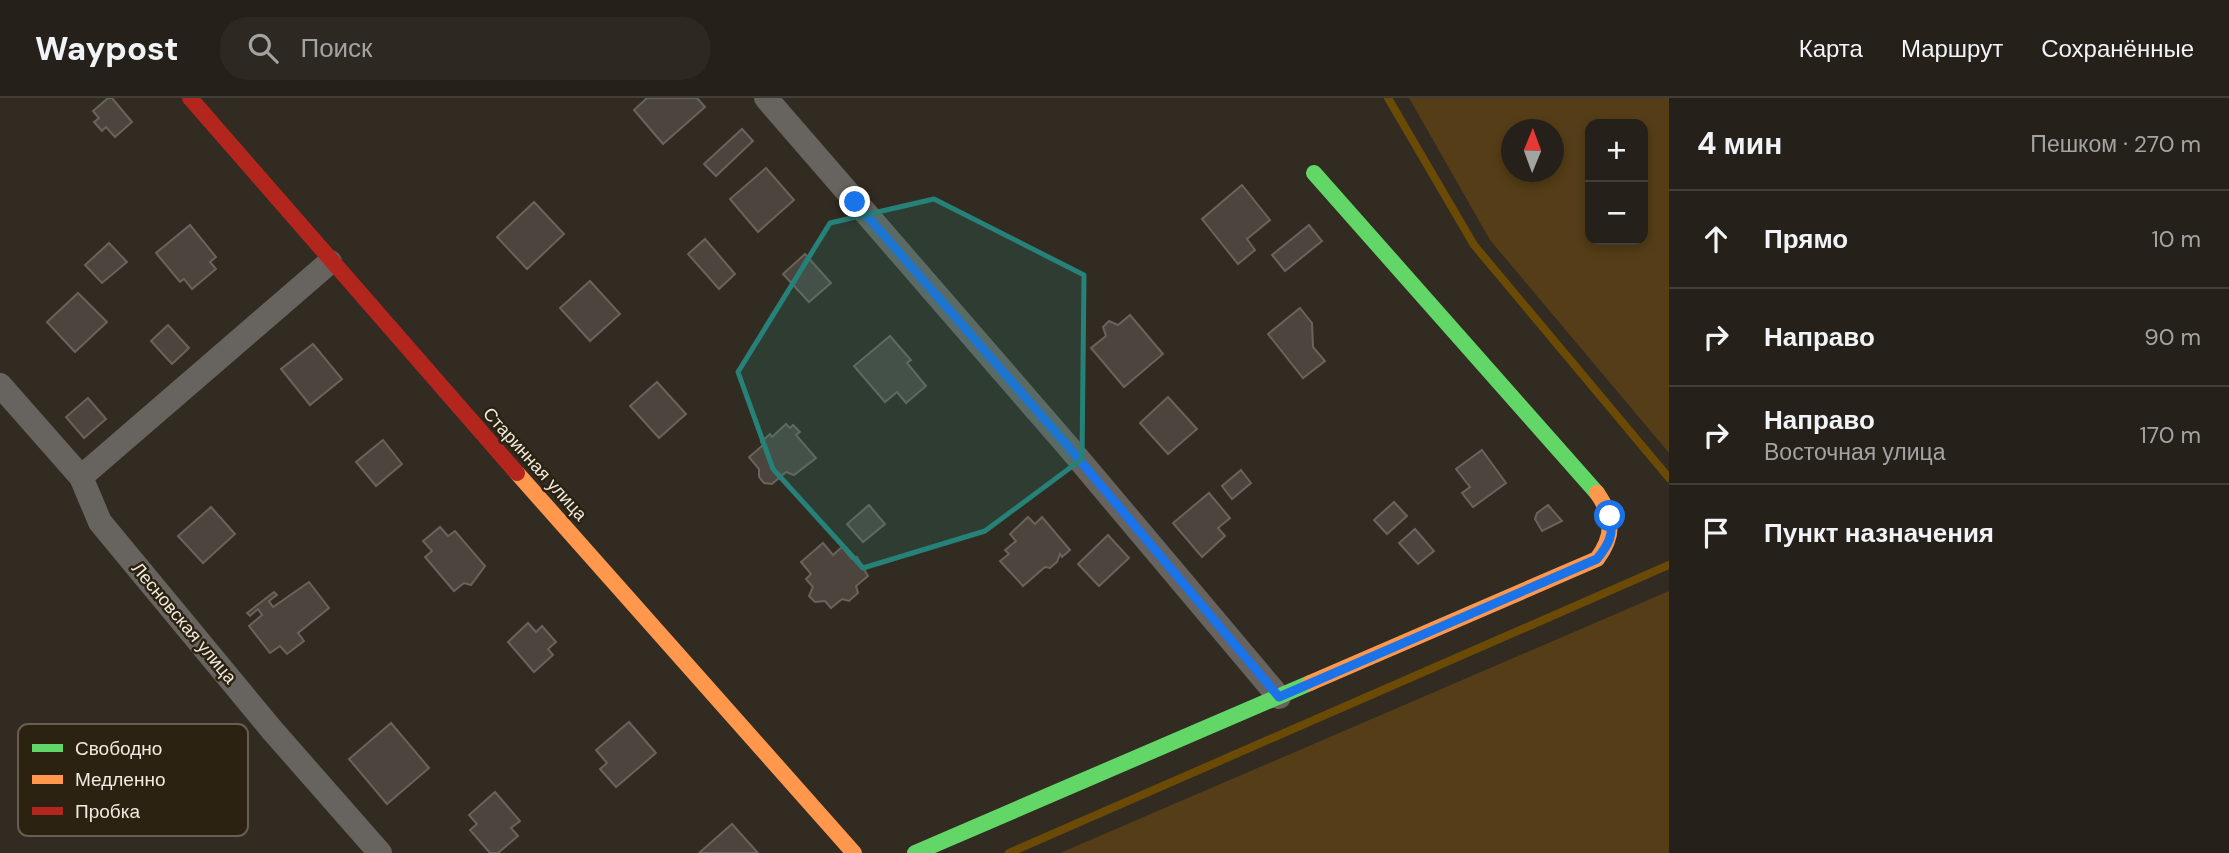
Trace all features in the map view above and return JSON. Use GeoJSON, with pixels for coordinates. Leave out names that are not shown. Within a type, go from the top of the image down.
{"type":"FeatureCollection","features":[{"type":"Feature","properties":{"kind":"street","name":"Старинная улица"},"geometry":{"type":"LineString","coordinates":[[190,98],[330,262],[853,853]]}},
{"type":"Feature","properties":{"kind":"street"},"geometry":{"type":"LineString","coordinates":[[766,98],[1057,433],[1279,697]]}},
{"type":"Feature","properties":{"kind":"street"},"geometry":{"type":"LineString","coordinates":[[915,853],[1597,559],[1609,545],[1613,531],[1610,516],[1599,495],[1314,173]]}},
{"type":"Feature","properties":{"kind":"street"},"geometry":{"type":"LineString","coordinates":[[81,477],[330,262]]}},
{"type":"Feature","properties":{"kind":"street","name":"Лесновская улица"},"geometry":{"type":"LineString","coordinates":[[0,385],[81,477],[100,522],[272,730],[380,853]]}},
{"type":"Feature","properties":{"kind":"highlighted area"},"geometry":{"type":"Polygon","coordinates":[[[934,199],[1084,275],[1082,459],[985,531],[863,568],[773,469],[738,372],[830,223],[934,199]]]}},
{"type":"Feature","properties":{"kind":"shaded area"},"geometry":{"type":"Polygon","coordinates":[[[1409,98],[1669,98],[1669,453],[1490,240],[1409,98]]]}},
{"type":"Feature","properties":{"kind":"shaded area"},"geometry":{"type":"Polygon","coordinates":[[[1669,591],[1669,853],[1060,853],[1669,591]]]}},
{"type":"Feature","properties":{"kind":"building"},"geometry":{"type":"Polygon","coordinates":[[[108,98],[112,98],[132,122],[115,137],[106,127],[102,131],[94,122],[99,118],[93,111],[108,98]]]}},
{"type":"Feature","properties":{"kind":"building"},"geometry":{"type":"Polygon","coordinates":[[[647,98],[697,98],[705,107],[663,144],[634,110],[647,98]]]}},
{"type":"Feature","properties":{"kind":"building"},"geometry":{"type":"Polygon","coordinates":[[[742,129],[753,141],[716,176],[704,164],[742,129]]]}},
{"type":"Feature","properties":{"kind":"building"},"geometry":{"type":"Polygon","coordinates":[[[766,168],[794,200],[758,232],[730,199],[766,168]]]}},
{"type":"Feature","properties":{"kind":"building"},"geometry":{"type":"Polygon","coordinates":[[[1242,185],[1270,220],[1247,239],[1255,250],[1238,264],[1202,219],[1242,185]]]}},
{"type":"Feature","properties":{"kind":"building"},"geometry":{"type":"Polygon","coordinates":[[[534,202],[564,234],[527,269],[497,237],[534,202]]]}},
{"type":"Feature","properties":{"kind":"building"},"geometry":{"type":"Polygon","coordinates":[[[190,225],[216,257],[210,262],[216,269],[192,289],[184,279],[180,282],[156,253],[190,225]]]}},
{"type":"Feature","properties":{"kind":"building"},"geometry":{"type":"Polygon","coordinates":[[[1309,225],[1322,241],[1285,271],[1272,255],[1309,225]]]}},
{"type":"Feature","properties":{"kind":"building"},"geometry":{"type":"Polygon","coordinates":[[[705,239],[735,274],[719,289],[688,254],[705,239]]]}},
{"type":"Feature","properties":{"kind":"building"},"geometry":{"type":"Polygon","coordinates":[[[109,243],[127,262],[102,283],[85,265],[109,243]]]}},
{"type":"Feature","properties":{"kind":"building"},"geometry":{"type":"Polygon","coordinates":[[[805,254],[831,283],[809,302],[783,274],[805,254]]]}},
{"type":"Feature","properties":{"kind":"building"},"geometry":{"type":"Polygon","coordinates":[[[590,281],[620,314],[590,341],[560,308],[590,281]]]}},
{"type":"Feature","properties":{"kind":"building"},"geometry":{"type":"Polygon","coordinates":[[[78,293],[107,322],[75,352],[47,322],[78,293]]]}},
{"type":"Feature","properties":{"kind":"building"},"geometry":{"type":"Polygon","coordinates":[[[1300,308],[1312,323],[1313,347],[1325,361],[1303,378],[1268,334],[1300,308]]]}},
{"type":"Feature","properties":{"kind":"building"},"geometry":{"type":"Polygon","coordinates":[[[1130,315],[1163,354],[1124,387],[1091,348],[1106,336],[1103,327],[1109,321],[1118,325],[1130,315]]]}},
{"type":"Feature","properties":{"kind":"building"},"geometry":{"type":"Polygon","coordinates":[[[168,325],[189,348],[172,364],[151,341],[168,325]]]}},
{"type":"Feature","properties":{"kind":"building"},"geometry":{"type":"Polygon","coordinates":[[[890,336],[911,360],[907,363],[926,386],[906,403],[897,392],[885,402],[854,366],[890,336]]]}},
{"type":"Feature","properties":{"kind":"building"},"geometry":{"type":"Polygon","coordinates":[[[313,344],[342,379],[310,405],[281,369],[313,344]]]}},
{"type":"Feature","properties":{"kind":"building"},"geometry":{"type":"Polygon","coordinates":[[[657,382],[686,414],[659,438],[630,406],[657,382]]]}},
{"type":"Feature","properties":{"kind":"building"},"geometry":{"type":"Polygon","coordinates":[[[1168,397],[1197,429],[1168,454],[1140,423],[1168,397]]]}},
{"type":"Feature","properties":{"kind":"building"},"geometry":{"type":"Polygon","coordinates":[[[88,398],[106,419],[84,438],[66,417],[88,398]]]}},
{"type":"Feature","properties":{"kind":"building"},"geometry":{"type":"Polygon","coordinates":[[[786,424],[790,428],[793,425],[800,432],[796,435],[816,458],[794,475],[786,472],[772,484],[764,483],[759,477],[759,469],[749,457],[763,445],[761,442],[770,434],[772,437],[786,424]]]}},
{"type":"Feature","properties":{"kind":"building"},"geometry":{"type":"Polygon","coordinates":[[[383,440],[402,464],[376,486],[356,462],[383,440]]]}},
{"type":"Feature","properties":{"kind":"building"},"geometry":{"type":"Polygon","coordinates":[[[1482,450],[1506,483],[1473,507],[1462,493],[1470,487],[1456,469],[1482,450]]]}},
{"type":"Feature","properties":{"kind":"building"},"geometry":{"type":"Polygon","coordinates":[[[1241,470],[1251,483],[1232,499],[1222,486],[1241,470]]]}},
{"type":"Feature","properties":{"kind":"building"},"geometry":{"type":"Polygon","coordinates":[[[1209,493],[1230,518],[1218,528],[1225,536],[1202,557],[1173,523],[1209,493]]]}},
{"type":"Feature","properties":{"kind":"building"},"geometry":{"type":"Polygon","coordinates":[[[1394,502],[1407,516],[1387,534],[1374,520],[1394,502]]]}},
{"type":"Feature","properties":{"kind":"building"},"geometry":{"type":"Polygon","coordinates":[[[869,505],[885,524],[863,542],[847,524],[869,505]]]}},
{"type":"Feature","properties":{"kind":"building"},"geometry":{"type":"Polygon","coordinates":[[[1548,505],[1562,521],[1542,531],[1535,519],[1537,513],[1548,505]]]}},
{"type":"Feature","properties":{"kind":"building"},"geometry":{"type":"Polygon","coordinates":[[[211,507],[235,534],[203,563],[178,536],[211,507]]]}},
{"type":"Feature","properties":{"kind":"building"},"geometry":{"type":"Polygon","coordinates":[[[1028,517],[1035,524],[1042,517],[1070,550],[1062,557],[1060,554],[1057,562],[1050,568],[1045,567],[1023,586],[1000,561],[1009,554],[1005,550],[1016,541],[1010,534],[1028,517]]]}},
{"type":"Feature","properties":{"kind":"building"},"geometry":{"type":"Polygon","coordinates":[[[440,527],[448,536],[455,531],[485,566],[471,585],[464,583],[454,591],[425,557],[432,551],[423,541],[440,527]]]}},
{"type":"Feature","properties":{"kind":"building"},"geometry":{"type":"Polygon","coordinates":[[[1415,529],[1434,551],[1418,564],[1399,543],[1415,529]]]}},
{"type":"Feature","properties":{"kind":"building"},"geometry":{"type":"Polygon","coordinates":[[[1108,535],[1129,558],[1099,586],[1078,564],[1108,535]]]}},
{"type":"Feature","properties":{"kind":"building"},"geometry":{"type":"Polygon","coordinates":[[[823,543],[833,555],[842,547],[852,559],[857,557],[868,576],[856,586],[858,593],[849,601],[842,599],[831,608],[825,601],[815,602],[809,596],[813,587],[806,579],[811,574],[801,562],[823,543]]]}},
{"type":"Feature","properties":{"kind":"building"},"geometry":{"type":"Polygon","coordinates":[[[309,582],[329,608],[298,633],[304,641],[287,654],[280,646],[270,653],[249,626],[262,615],[258,609],[250,616],[247,613],[274,592],[277,595],[269,601],[273,607],[309,582]]]}},
{"type":"Feature","properties":{"kind":"building"},"geometry":{"type":"Polygon","coordinates":[[[528,623],[536,632],[542,626],[556,642],[548,649],[553,655],[534,672],[508,642],[528,623]]]}},
{"type":"Feature","properties":{"kind":"building"},"geometry":{"type":"Polygon","coordinates":[[[629,722],[656,753],[616,787],[600,769],[607,763],[596,750],[629,722]]]}},
{"type":"Feature","properties":{"kind":"building"},"geometry":{"type":"Polygon","coordinates":[[[391,723],[429,768],[387,804],[349,759],[391,723]]]}},
{"type":"Feature","properties":{"kind":"building"},"geometry":{"type":"Polygon","coordinates":[[[495,792],[520,821],[511,828],[518,836],[498,853],[490,853],[470,830],[477,824],[469,815],[495,792]]]}},
{"type":"Feature","properties":{"kind":"building"},"geometry":{"type":"Polygon","coordinates":[[[732,824],[758,853],[699,853],[732,824]]]}},
{"type":"Feature","properties":{"kind":"waterway"},"geometry":{"type":"LineString","coordinates":[[1388,98],[1474,245],[1669,478]]}},
{"type":"Feature","properties":{"kind":"waterway"},"geometry":{"type":"LineString","coordinates":[[1009,853],[1669,565]]}},
{"type":"Feature","properties":{"kind":"traffic: fast"},"geometry":{"type":"LineString","coordinates":[[1314,173],[1597,493]]}},
{"type":"Feature","properties":{"kind":"traffic: fast"},"geometry":{"type":"LineString","coordinates":[[915,853],[1310,683]]}},
{"type":"Feature","properties":{"kind":"traffic: slow"},"geometry":{"type":"LineString","coordinates":[[517,473],[854,853]]}},
{"type":"Feature","properties":{"kind":"traffic: slow"},"geometry":{"type":"LineString","coordinates":[[1310,683],[1597,559],[1607,542],[1610,526],[1607,510],[1597,493]]}},
{"type":"Feature","properties":{"kind":"traffic: jam"},"geometry":{"type":"LineString","coordinates":[[190,98],[517,473]]}},
{"type":"Feature","properties":{"kind":"route"},"geometry":{"type":"LineString","coordinates":[[855,202],[1066,444],[1279,697],[1597,559],[1609,545],[1613,531],[1610,516]]}}]}
